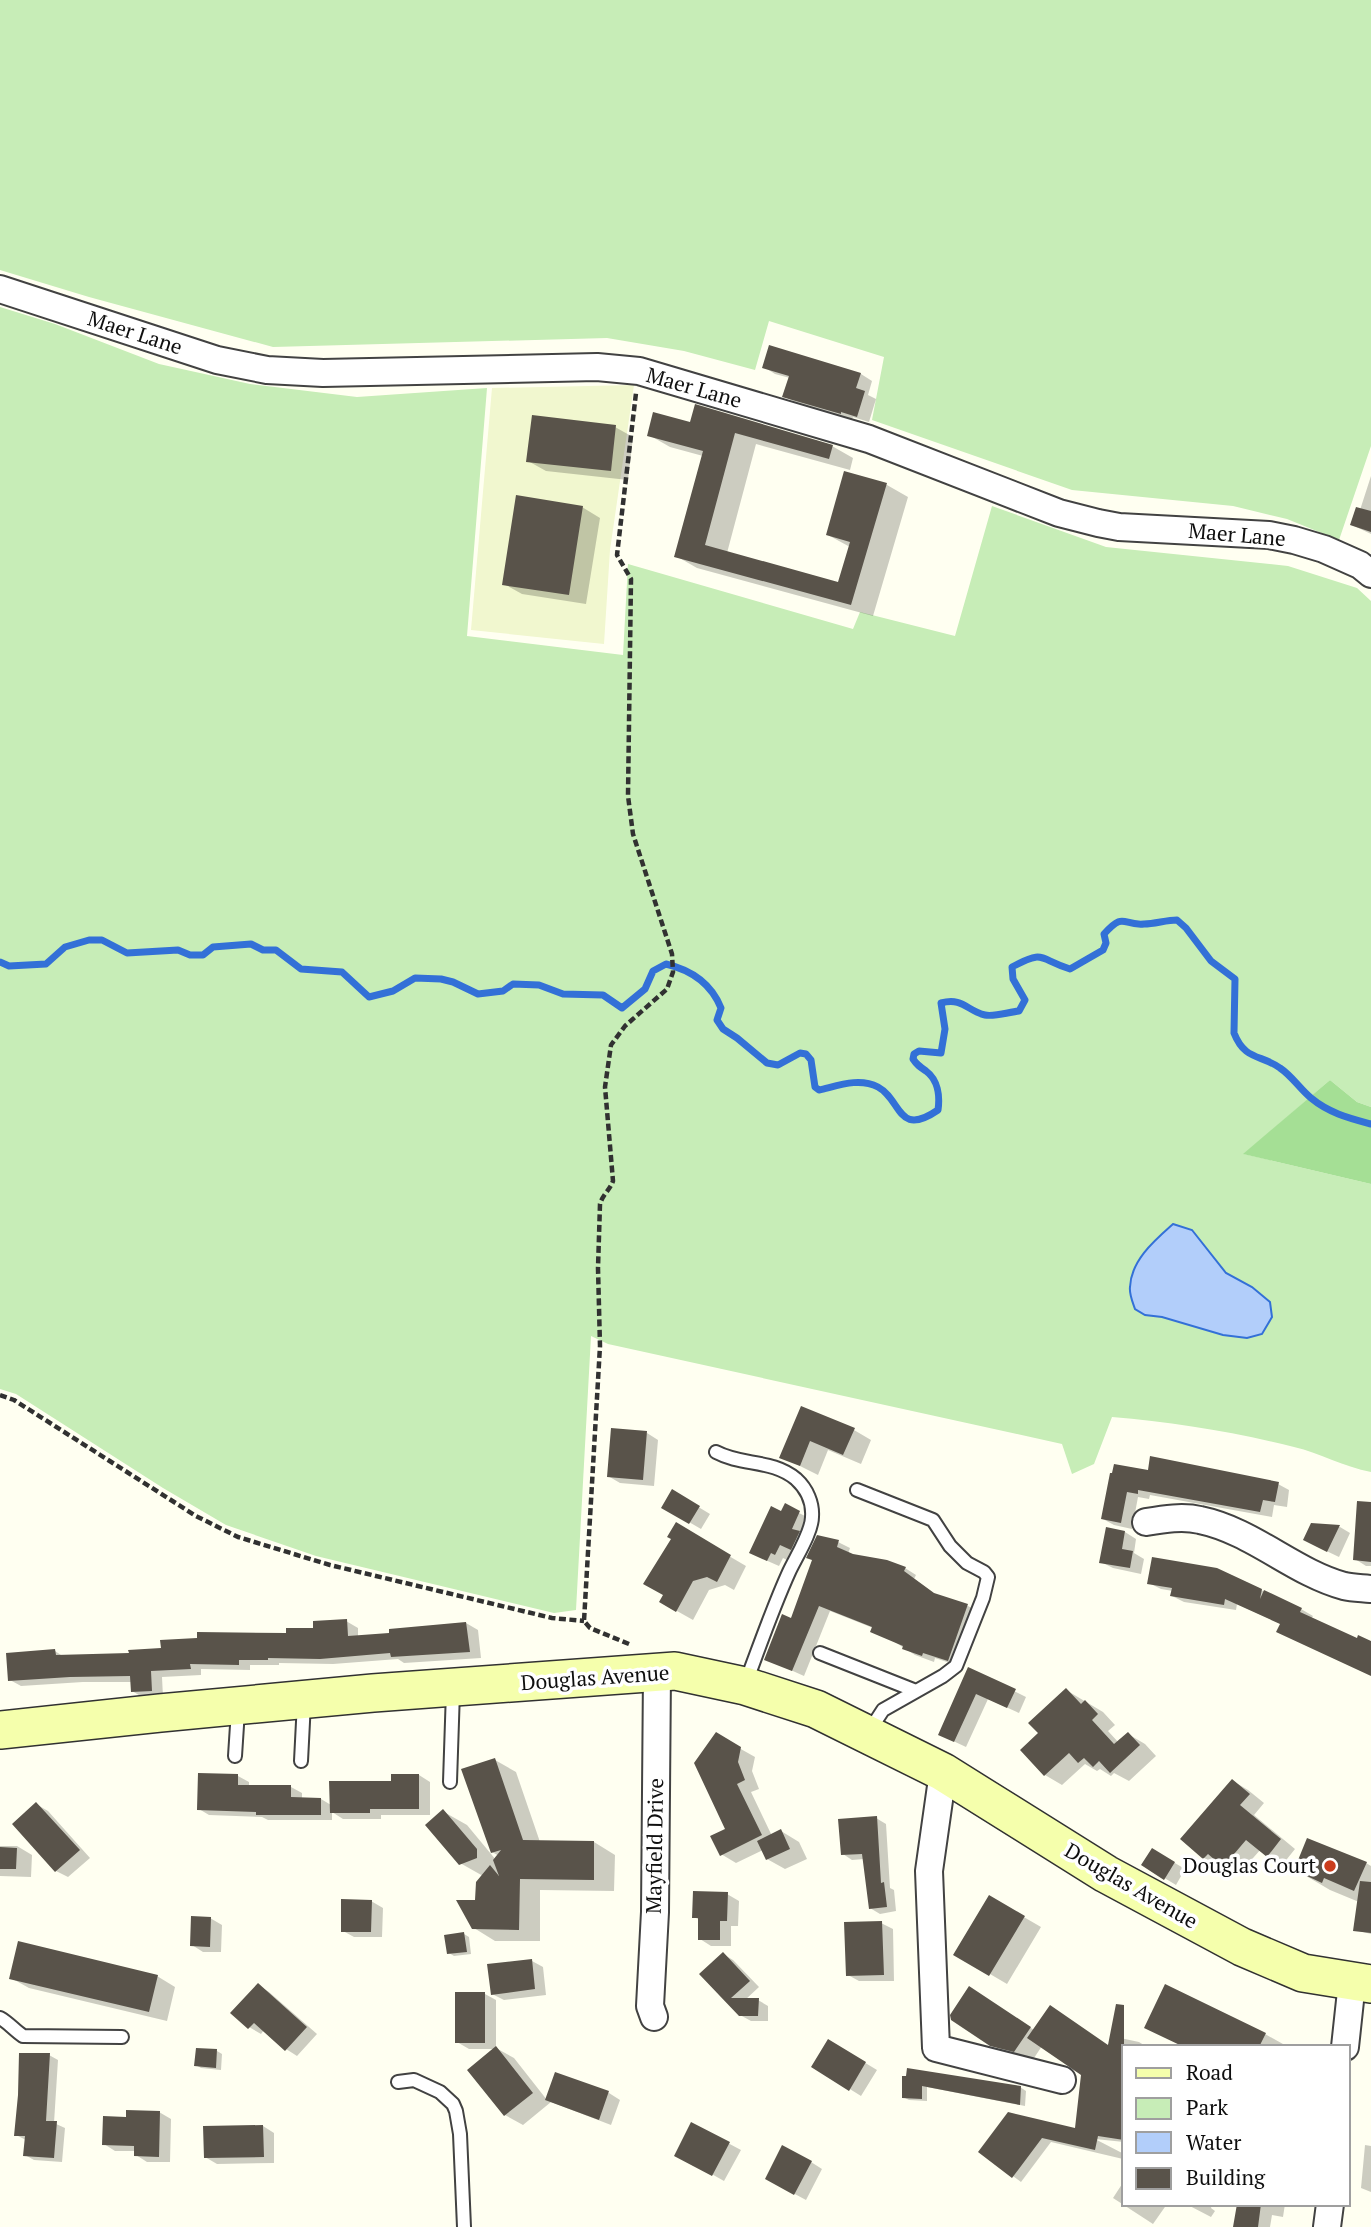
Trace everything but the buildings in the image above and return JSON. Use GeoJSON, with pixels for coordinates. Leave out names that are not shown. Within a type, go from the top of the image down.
{"type":"FeatureCollection","features":[{"type":"Feature","properties":{"kind":"street","name":"Maer Lane"},"geometry":{"type":"LineString","coordinates":[[0,289],[217,360],[267,370],[323,373],[597,367],[639,371],[869,439],[1059,513],[1119,527],[1269,535],[1324,549],[1371,574]]}},
{"type":"Feature","properties":{"kind":"street"},"geometry":{"type":"LineString","coordinates":[[1146,1522],[1171,1518],[1200,1520],[1268,1548],[1322,1578],[1346,1587],[1371,1589]]}},
{"type":"Feature","properties":{"kind":"street","name":"Douglas Avenue"},"geometry":{"type":"LineString","coordinates":[[0,1730],[238,1705],[675,1671],[745,1686],[816,1709],[943,1772],[1106,1874],[1210,1931],[1303,1973],[1362,1983]]}},
{"type":"Feature","properties":{"kind":"street","name":"Mayfield Drive"},"geometry":{"type":"LineString","coordinates":[[654,2017],[650,2006],[657,1673]]}},
{"type":"Feature","properties":{"kind":"street"},"geometry":{"type":"LineString","coordinates":[[943,1772],[929,1871],[936,2048],[1062,2080]]}},
{"type":"Feature","properties":{"kind":"street"},"geometry":{"type":"LineString","coordinates":[[1346,2045],[1362,1983]]}},
{"type":"Feature","properties":{"kind":"street"},"geometry":{"type":"LineString","coordinates":[[1327,2227],[1331,2206]]}},
{"type":"Feature","properties":{"kind":"lane"},"geometry":{"type":"LineString","coordinates":[[716,1452],[743,1462],[754,1461],[768,1465],[796,1479],[808,1493],[812,1506],[813,1521],[788,1574],[745,1686]]}},
{"type":"Feature","properties":{"kind":"lane"},"geometry":{"type":"LineString","coordinates":[[857,1490],[933,1520],[950,1546],[967,1563],[988,1577],[983,1598],[956,1665],[949,1672],[883,1710],[868,1733]]}},
{"type":"Feature","properties":{"kind":"lane"},"geometry":{"type":"LineString","coordinates":[[820,1653],[916,1691]]}},
{"type":"Feature","properties":{"kind":"lane"},"geometry":{"type":"LineString","coordinates":[[450,1782],[453,1687]]}},
{"type":"Feature","properties":{"kind":"lane"},"geometry":{"type":"LineString","coordinates":[[301,1761],[304,1700]]}},
{"type":"Feature","properties":{"kind":"lane"},"geometry":{"type":"LineString","coordinates":[[235,1756],[238,1705]]}},
{"type":"Feature","properties":{"kind":"lane"},"geometry":{"type":"LineString","coordinates":[[0,2018],[23,2036],[122,2037]]}},
{"type":"Feature","properties":{"kind":"lane"},"geometry":{"type":"LineString","coordinates":[[398,2082],[415,2080],[447,2098],[456,2111],[460,2134],[464,2227]]}},
{"type":"Feature","properties":{"kind":"path"},"geometry":{"type":"LineString","coordinates":[[630,1644],[590,1628],[584,1621],[600,1346],[600,1204],[613,1181],[605,1087],[611,1045],[625,1026],[667,989],[673,972],[672,954],[633,834],[628,796],[631,579],[617,555],[639,371]]}},
{"type":"Feature","properties":{"kind":"path"},"geometry":{"type":"LineString","coordinates":[[0,1395],[14,1400],[196,1516],[238,1537],[330,1565],[552,1618],[584,1621]]}},
{"type":"Feature","properties":{"kind":"green space"},"geometry":{"type":"Polygon","coordinates":[[[0,0],[1371,0],[1371,446],[1339,540],[1287,519],[1233,506],[1072,490],[872,420],[884,357],[769,321],[755,370],[684,351],[607,338],[273,347],[0,270],[0,0]]]}},
{"type":"Feature","properties":{"kind":"green space"},"geometry":{"type":"Polygon","coordinates":[[[0,307],[55,324],[159,364],[250,384],[357,397],[487,388],[467,636],[623,655],[628,564],[853,629],[860,612],[955,636],[992,506],[1106,547],[1288,566],[1357,588],[1371,601],[1371,1107],[1357,1102],[1330,1080],[1244,1154],[1371,1184],[1371,1472],[1304,1450],[1249,1437],[1112,1417],[1094,1464],[1072,1474],[1062,1444],[608,1344],[591,1336],[576,1610],[554,1613],[316,1556],[226,1525],[16,1394],[0,1389],[0,307]]]}},
{"type":"Feature","properties":{"kind":"green space"},"geometry":{"type":"Polygon","coordinates":[[[634,385],[610,550],[604,644],[471,630],[492,388],[634,385]]]}},
{"type":"Feature","properties":{"kind":"green space"},"geometry":{"type":"Polygon","coordinates":[[[1330,1080],[1357,1102],[1371,1107],[1371,1184],[1243,1154],[1330,1080]]]}},
{"type":"Feature","properties":{"kind":"water"},"geometry":{"type":"Polygon","coordinates":[[[1173,1224],[1192,1230],[1226,1273],[1252,1287],[1270,1302],[1272,1317],[1262,1334],[1247,1338],[1223,1335],[1162,1317],[1145,1315],[1135,1309],[1130,1290],[1131,1277],[1139,1259],[1173,1224]]]}},
{"type":"Feature","properties":{"kind":"waterway"},"geometry":{"type":"LineString","coordinates":[[0,962],[9,966],[46,964],[65,947],[89,940],[102,940],[127,953],[178,950],[190,955],[203,955],[213,947],[251,944],[263,950],[276,950],[301,969],[342,972],[369,997],[393,991],[415,978],[441,979],[478,994],[503,991],[513,984],[539,985],[563,994],[603,995],[622,1008],[645,989],[653,971],[666,964],[692,974],[706,985],[721,1008],[717,1020],[723,1029],[767,1063],[778,1065],[800,1053],[806,1054],[811,1060],[815,1087],[819,1090],[848,1083],[871,1084],[886,1093],[902,1114],[915,1120],[925,1118],[938,1110],[936,1084],[913,1059],[914,1054],[919,1051],[941,1053],[945,1029],[941,1003],[960,1003],[989,1015],[1019,1011],[1025,1000],[1013,979],[1012,967],[1036,957],[1070,969],[1103,950],[1106,943],[1104,934],[1120,921],[1148,924],[1177,920],[1211,961],[1235,979],[1234,1033],[1243,1048],[1280,1068],[1325,1108],[1371,1124]]}},
{"type":"Feature","properties":{"kind":"place","name":"Douglas Court"},"geometry":{"type":"Point","coordinates":[1330,1866]}}]}
